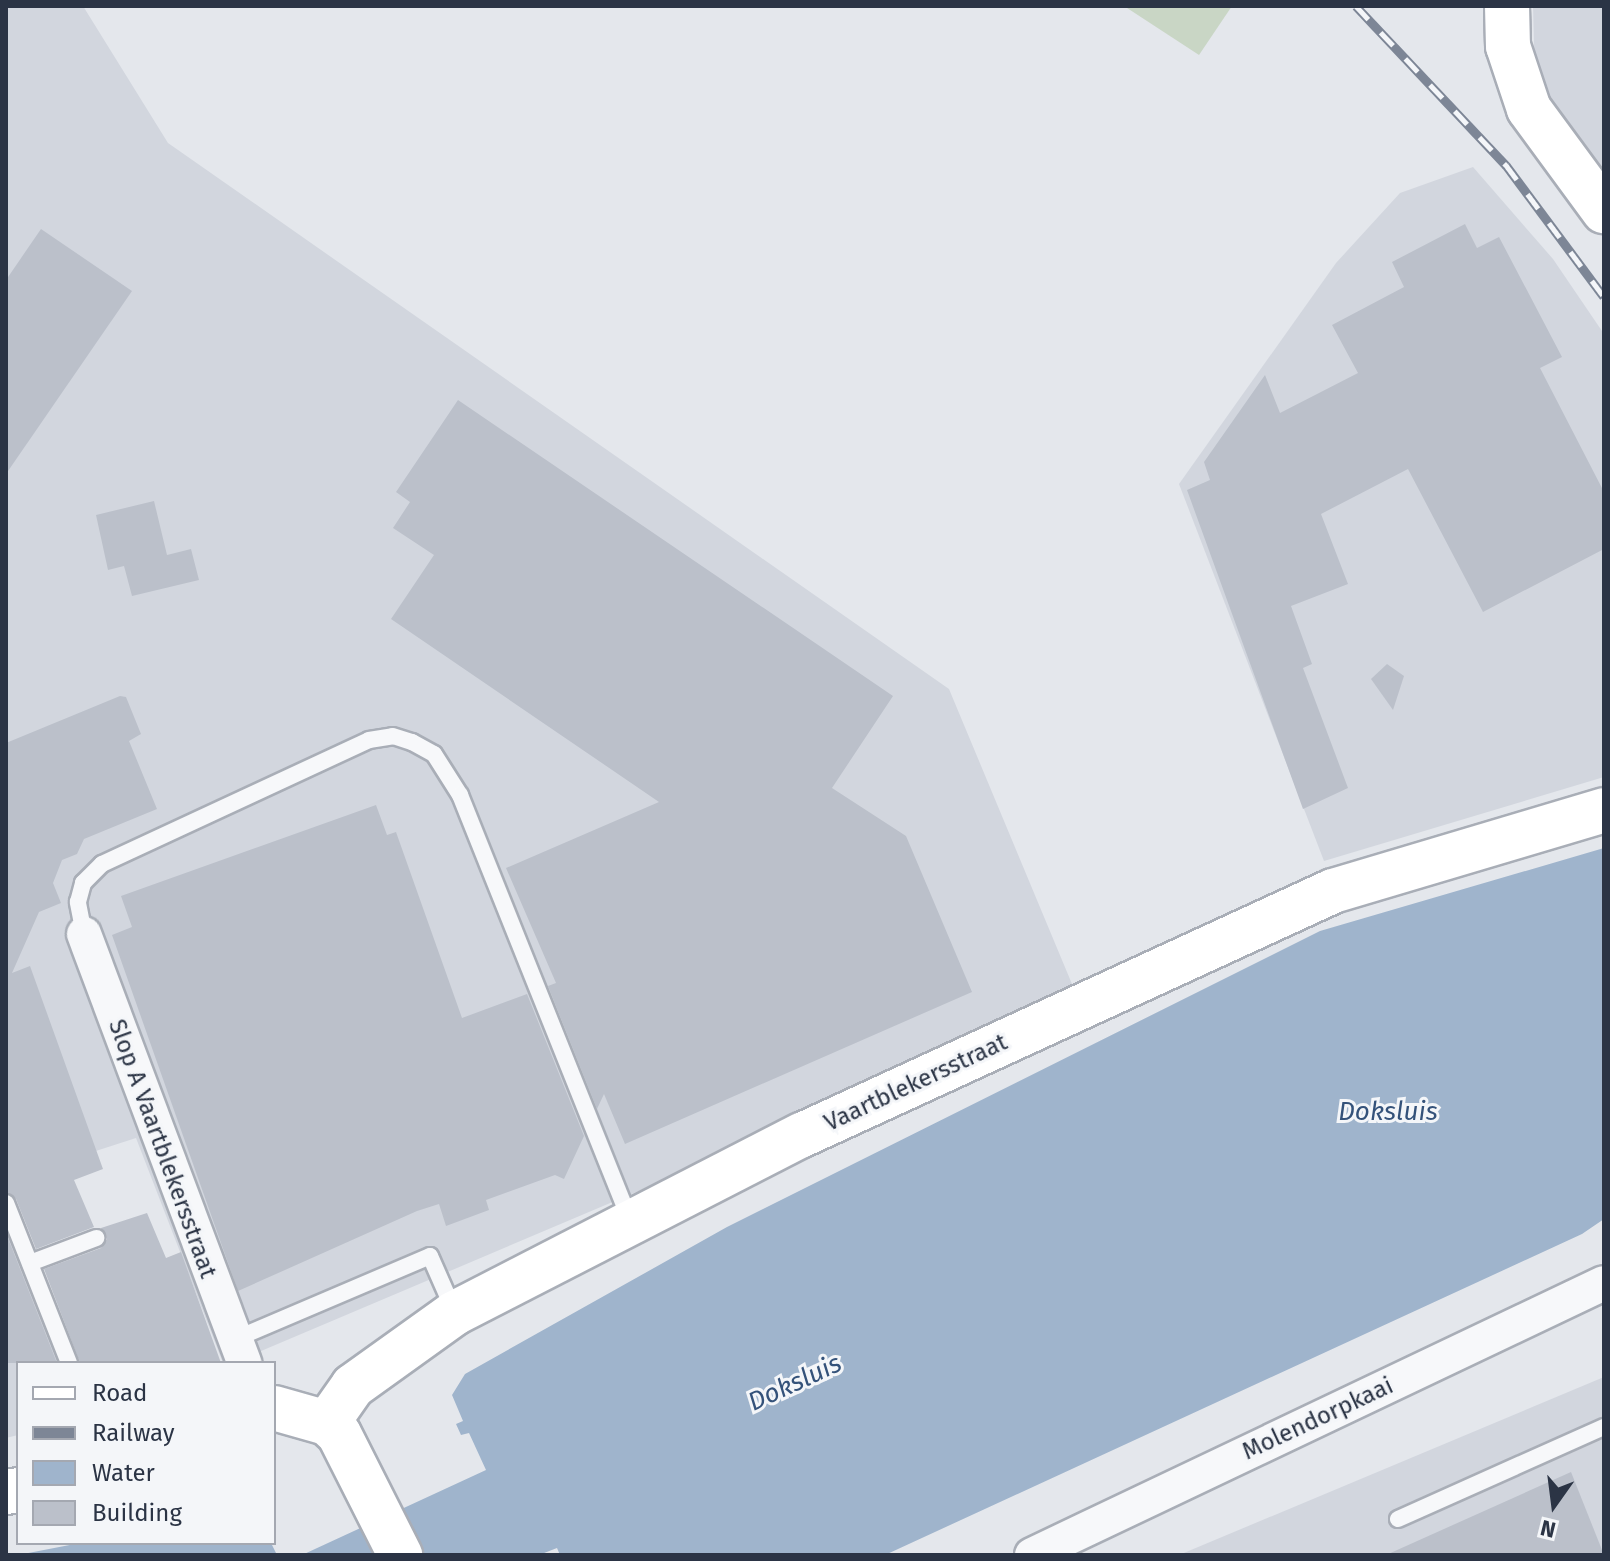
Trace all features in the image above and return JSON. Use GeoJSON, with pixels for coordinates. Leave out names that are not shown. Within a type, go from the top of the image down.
{"type":"FeatureCollection","features":[{"type":"Feature","properties":{"kind":"street"},"geometry":{"type":"LineString","coordinates":[[1507,6],[1508,46],[1529,109],[1604,211]]}},
{"type":"Feature","properties":{"kind":"street","name":"Vaartblekersstraat"},"geometry":{"type":"LineString","coordinates":[[327,1423],[362,1378],[455,1313],[802,1135],[1333,891],[1604,810]]}},
{"type":"Feature","properties":{"kind":"street","name":"Slop A Vaartblekersstraat"},"geometry":{"type":"LineString","coordinates":[[84,934],[238,1352]]}},
{"type":"Feature","properties":{"kind":"street","name":"Molendorpkaai"},"geometry":{"type":"LineString","coordinates":[[1032,1555],[1086,1545],[1604,1283]]}},
{"type":"Feature","properties":{"kind":"street"},"geometry":{"type":"LineString","coordinates":[[276,1409],[327,1423],[352,1453],[400,1555]]}},
{"type":"Feature","properties":{"kind":"lane"},"geometry":{"type":"LineString","coordinates":[[84,934],[78,902],[83,883],[102,864],[369,740],[393,736],[412,742],[434,754],[460,795],[630,1223]]}},
{"type":"Feature","properties":{"kind":"lane"},"geometry":{"type":"LineString","coordinates":[[6,1203],[68,1361]]}},
{"type":"Feature","properties":{"kind":"lane"},"geometry":{"type":"LineString","coordinates":[[30,1263],[96,1238]]}},
{"type":"Feature","properties":{"kind":"lane"},"geometry":{"type":"LineString","coordinates":[[238,1352],[430,1256],[455,1313]]}},
{"type":"Feature","properties":{"kind":"lane"},"geometry":{"type":"LineString","coordinates":[[1398,1519],[1604,1427]]}},
{"type":"Feature","properties":{"kind":"shaded area"},"geometry":{"type":"Polygon","coordinates":[[[6,6],[83,6],[168,143],[949,689],[1072,984],[648,1187],[238,1361],[222,1361],[136,1138],[6,1180],[6,6]]]}},
{"type":"Feature","properties":{"kind":"shaded area"},"geometry":{"type":"Polygon","coordinates":[[[1533,6],[1604,6],[1604,189],[1535,78],[1533,6]]]}},
{"type":"Feature","properties":{"kind":"shaded area"},"geometry":{"type":"Polygon","coordinates":[[[1473,167],[1553,259],[1604,334],[1604,777],[1324,861],[1179,484],[1336,263],[1400,193],[1473,167]]]}},
{"type":"Feature","properties":{"kind":"shaded area"},"geometry":{"type":"Polygon","coordinates":[[[6,1184],[77,1361],[16,1361],[16,1436],[6,1438],[6,1184]]]}},
{"type":"Feature","properties":{"kind":"shaded area"},"geometry":{"type":"Polygon","coordinates":[[[1604,1377],[1604,1555],[1179,1555],[1604,1377]]]}},
{"type":"Feature","properties":{"kind":"green space"},"geometry":{"type":"Polygon","coordinates":[[[1124,6],[1232,6],[1199,55],[1124,6]]]}},
{"type":"Feature","properties":{"kind":"water","name":"Doksluis"},"geometry":{"type":"Polygon","coordinates":[[[1604,848],[1604,1219],[1582,1234],[885,1555],[560,1555],[557,1548],[539,1555],[302,1555],[486,1470],[469,1433],[461,1435],[456,1424],[463,1421],[452,1395],[465,1374],[727,1227],[1320,931],[1604,848]]]}},
{"type":"Feature","properties":{"kind":"water"},"geometry":{"type":"Polygon","coordinates":[[[70,1545],[272,1545],[277,1555],[18,1555],[70,1545]]]}},
{"type":"Feature","properties":{"kind":"building"},"geometry":{"type":"Polygon","coordinates":[[[1465,224],[1477,248],[1499,237],[1562,357],[1540,368],[1604,492],[1604,549],[1483,612],[1408,469],[1321,514],[1348,584],[1291,606],[1312,664],[1303,668],[1348,788],[1303,809],[1187,490],[1210,480],[1204,462],[1265,375],[1280,413],[1358,373],[1332,325],[1404,287],[1392,262],[1465,224]]]}},
{"type":"Feature","properties":{"kind":"building"},"geometry":{"type":"Polygon","coordinates":[[[41,229],[132,291],[6,474],[6,280],[41,229]]]}},
{"type":"Feature","properties":{"kind":"building"},"geometry":{"type":"Polygon","coordinates":[[[458,400],[893,696],[832,788],[906,836],[972,992],[625,1144],[604,1094],[597,1109],[548,986],[556,983],[506,868],[659,802],[391,619],[434,555],[393,528],[410,502],[396,492],[458,400]]]}},
{"type":"Feature","properties":{"kind":"building"},"geometry":{"type":"Polygon","coordinates":[[[154,501],[167,555],[191,549],[199,580],[132,596],[124,566],[108,570],[96,515],[154,501]]]}},
{"type":"Feature","properties":{"kind":"building"},"geometry":{"type":"Polygon","coordinates":[[[1387,664],[1404,676],[1393,710],[1371,679],[1387,664]]]}},
{"type":"Feature","properties":{"kind":"building"},"geometry":{"type":"Polygon","coordinates":[[[120,696],[126,697],[141,734],[129,741],[157,809],[84,839],[77,854],[62,860],[53,883],[61,903],[39,912],[12,973],[30,966],[103,1169],[74,1180],[94,1227],[36,1249],[16,1199],[6,1192],[6,743],[120,696]]]}},
{"type":"Feature","properties":{"kind":"building"},"geometry":{"type":"Polygon","coordinates":[[[376,805],[387,835],[396,832],[462,1018],[527,994],[584,1136],[564,1179],[555,1175],[486,1200],[489,1210],[446,1226],[439,1204],[417,1211],[238,1291],[112,935],[132,927],[121,896],[376,805]]]}},
{"type":"Feature","properties":{"kind":"building"},"geometry":{"type":"Polygon","coordinates":[[[147,1213],[166,1258],[181,1252],[220,1361],[79,1361],[44,1269],[101,1248],[107,1239],[101,1228],[147,1213]]]}},
{"type":"Feature","properties":{"kind":"building"},"geometry":{"type":"Polygon","coordinates":[[[6,1233],[56,1361],[6,1363],[6,1233]]]}},
{"type":"Feature","properties":{"kind":"building"},"geometry":{"type":"Polygon","coordinates":[[[1571,1472],[1604,1555],[1386,1555],[1571,1472]]]}},
{"type":"Feature","properties":{"kind":"railway"},"geometry":{"type":"LineString","coordinates":[[1356,6],[1506,165],[1604,297]]}}]}
